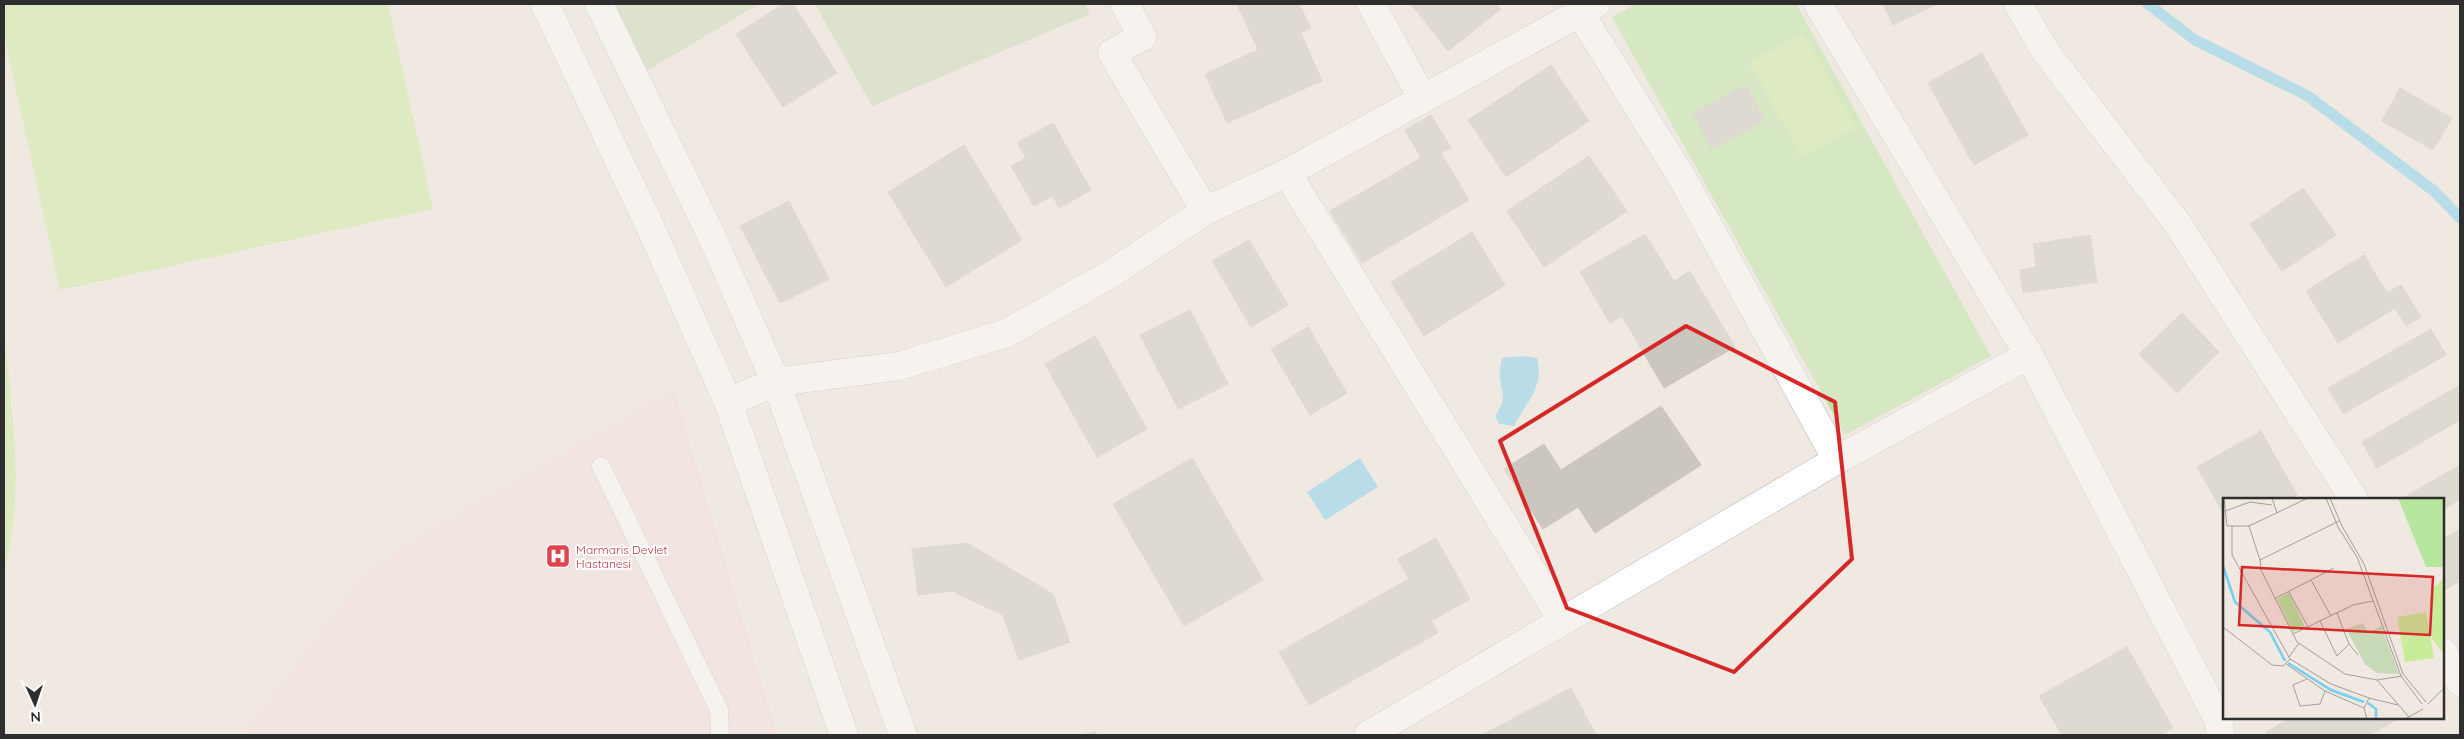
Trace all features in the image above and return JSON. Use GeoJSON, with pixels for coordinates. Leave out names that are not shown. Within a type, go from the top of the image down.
{"type":"FeatureCollection","features":[{"type":"Feature","properties":{"kind":"street"},"geometry":{"type":"LineString","coordinates":[[545,4],[654,235],[728,402],[844,735]]}},
{"type":"Feature","properties":{"kind":"street"},"geometry":{"type":"LineString","coordinates":[[599,4],[713,239],[776,382],[903,735]]}},
{"type":"Feature","properties":{"kind":"street"},"geometry":{"type":"LineString","coordinates":[[1125,4],[1142,37],[1112,53],[1205,211]]}},
{"type":"Feature","properties":{"kind":"street"},"geometry":{"type":"LineString","coordinates":[[1371,4],[1423,99]]}},
{"type":"Feature","properties":{"kind":"street"},"geometry":{"type":"LineString","coordinates":[[1818,4],[2029,355],[2221,723]]}},
{"type":"Feature","properties":{"kind":"street"},"geometry":{"type":"LineString","coordinates":[[2018,4],[2045,51],[2177,223],[2353,498]]}},
{"type":"Feature","properties":{"kind":"street"},"geometry":{"type":"LineString","coordinates":[[728,402],[776,382],[899,366],[1007,333],[1112,273],[1205,211],[1287,174],[1588,8],[1837,460]]}},
{"type":"Feature","properties":{"kind":"street"},"geometry":{"type":"LineString","coordinates":[[1287,174],[1563,621]]}},
{"type":"Feature","properties":{"kind":"street"},"geometry":{"type":"LineString","coordinates":[[1368,735],[1837,460],[2029,355]]}},
{"type":"Feature","properties":{"kind":"street"},"geometry":{"type":"LineString","coordinates":[[2444,654],[2460,682]]}},
{"type":"Feature","properties":{"kind":"lane"},"geometry":{"type":"LineString","coordinates":[[601,466],[719,710],[720,735]]}},
{"type":"Feature","properties":{"kind":"highlighted area"},"geometry":{"type":"Polygon","coordinates":[[[1686,326],[1835,402],[1852,559],[1734,672],[1567,608],[1500,441],[1686,326]]]}},
{"type":"Feature","properties":{"kind":"shaded area","name":"Marmaris Devlet Hastanesi"},"geometry":{"type":"Polygon","coordinates":[[[674,391],[777,735],[244,735],[363,576],[421,536],[674,391]]]}},
{"type":"Feature","properties":{"kind":"green space"},"geometry":{"type":"Polygon","coordinates":[[[4,4],[388,4],[433,209],[60,290],[4,35],[4,4]]]}},
{"type":"Feature","properties":{"kind":"green space"},"geometry":{"type":"Polygon","coordinates":[[[604,4],[759,4],[638,76],[604,4]]]}},
{"type":"Feature","properties":{"kind":"green space"},"geometry":{"type":"Polygon","coordinates":[[[815,4],[1085,4],[1090,14],[872,106],[815,4]]]}},
{"type":"Feature","properties":{"kind":"green space"},"geometry":{"type":"Polygon","coordinates":[[[1636,4],[1796,4],[1991,356],[1845,435],[1612,17],[1636,4]]]}},
{"type":"Feature","properties":{"kind":"green space"},"geometry":{"type":"Polygon","coordinates":[[[1804,33],[1856,128],[1801,157],[1749,62],[1804,33]]]}},
{"type":"Feature","properties":{"kind":"green space"},"geometry":{"type":"Polygon","coordinates":[[[4,329],[13,420],[16,481],[11,542],[4,572],[4,329]]]}},
{"type":"Feature","properties":{"kind":"water"},"geometry":{"type":"Polygon","coordinates":[[[1523,356],[1537,358],[1539,368],[1536,386],[1514,426],[1499,424],[1495,416],[1503,398],[1500,376],[1502,358],[1523,356]]]}},
{"type":"Feature","properties":{"kind":"water"},"geometry":{"type":"Polygon","coordinates":[[[1360,458],[1378,487],[1325,520],[1307,492],[1360,458]]]}},
{"type":"Feature","properties":{"kind":"building"},"geometry":{"type":"Polygon","coordinates":[[[783,4],[793,4],[837,73],[783,107],[736,34],[783,4]]]}},
{"type":"Feature","properties":{"kind":"building"},"geometry":{"type":"Polygon","coordinates":[[[1237,4],[1299,4],[1311,28],[1301,33],[1322,81],[1227,123],[1205,74],[1258,50],[1237,4]]]}},
{"type":"Feature","properties":{"kind":"building"},"geometry":{"type":"Polygon","coordinates":[[[1411,4],[1496,4],[1501,9],[1448,51],[1411,4]]]}},
{"type":"Feature","properties":{"kind":"building"},"geometry":{"type":"Polygon","coordinates":[[[1883,4],[1937,4],[1893,25],[1883,4]]]}},
{"type":"Feature","properties":{"kind":"building"},"geometry":{"type":"Polygon","coordinates":[[[1982,53],[2028,135],[1974,165],[1928,83],[1982,53]]]}},
{"type":"Feature","properties":{"kind":"building"},"geometry":{"type":"Polygon","coordinates":[[[1551,65],[1589,121],[1506,177],[1468,120],[1551,65]]]}},
{"type":"Feature","properties":{"kind":"building"},"geometry":{"type":"Polygon","coordinates":[[[1746,85],[1765,120],[1712,149],[1693,113],[1746,85]]]}},
{"type":"Feature","properties":{"kind":"building"},"geometry":{"type":"Polygon","coordinates":[[[2400,88],[2452,118],[2433,150],[2382,121],[2400,88]]]}},
{"type":"Feature","properties":{"kind":"building"},"geometry":{"type":"Polygon","coordinates":[[[1431,115],[1451,148],[1441,153],[1469,200],[1362,263],[1330,211],[1421,158],[1405,130],[1431,115]]]}},
{"type":"Feature","properties":{"kind":"building"},"geometry":{"type":"Polygon","coordinates":[[[1053,123],[1091,190],[1059,208],[1053,196],[1034,206],[1011,166],[1026,158],[1017,143],[1053,123]]]}},
{"type":"Feature","properties":{"kind":"building"},"geometry":{"type":"Polygon","coordinates":[[[964,145],[1022,240],[946,287],[888,192],[964,145]]]}},
{"type":"Feature","properties":{"kind":"building"},"geometry":{"type":"Polygon","coordinates":[[[1589,156],[1627,211],[1544,267],[1507,211],[1589,156]]]}},
{"type":"Feature","properties":{"kind":"building"},"geometry":{"type":"Polygon","coordinates":[[[2303,188],[2336,235],[2282,271],[2250,224],[2303,188]]]}},
{"type":"Feature","properties":{"kind":"building"},"geometry":{"type":"Polygon","coordinates":[[[789,201],[829,279],[780,303],[740,226],[789,201]]]}},
{"type":"Feature","properties":{"kind":"building"},"geometry":{"type":"Polygon","coordinates":[[[1472,232],[1505,285],[1424,336],[1391,282],[1472,232]]]}},
{"type":"Feature","properties":{"kind":"building"},"geometry":{"type":"Polygon","coordinates":[[[1645,234],[1674,281],[1690,271],[1735,347],[1664,388],[1622,316],[1610,323],[1580,272],[1645,234]]]}},
{"type":"Feature","properties":{"kind":"building"},"geometry":{"type":"Polygon","coordinates":[[[2090,235],[2097,282],[2023,293],[2020,270],[2036,267],[2033,244],[2090,235]]]}},
{"type":"Feature","properties":{"kind":"building"},"geometry":{"type":"Polygon","coordinates":[[[1249,240],[1288,305],[1251,327],[1212,261],[1249,240]]]}},
{"type":"Feature","properties":{"kind":"building"},"geometry":{"type":"Polygon","coordinates":[[[2364,255],[2387,293],[2401,285],[2421,317],[2406,326],[2395,308],[2338,343],[2306,291],[2364,255]]]}},
{"type":"Feature","properties":{"kind":"building"},"geometry":{"type":"Polygon","coordinates":[[[1190,310],[1228,384],[1178,409],[1140,335],[1190,310]]]}},
{"type":"Feature","properties":{"kind":"building"},"geometry":{"type":"Polygon","coordinates":[[[2182,313],[2219,352],[2177,393],[2139,354],[2182,313]]]}},
{"type":"Feature","properties":{"kind":"building"},"geometry":{"type":"Polygon","coordinates":[[[1308,327],[1347,393],[1310,415],[1271,349],[1308,327]]]}},
{"type":"Feature","properties":{"kind":"building"},"geometry":{"type":"Polygon","coordinates":[[[2431,329],[2446,355],[2343,414],[2328,388],[2431,329]]]}},
{"type":"Feature","properties":{"kind":"building"},"geometry":{"type":"Polygon","coordinates":[[[1095,336],[1147,429],[1097,457],[1045,364],[1095,336]]]}},
{"type":"Feature","properties":{"kind":"building"},"geometry":{"type":"Polygon","coordinates":[[[2460,385],[2460,420],[2377,468],[2362,442],[2460,385]]]}},
{"type":"Feature","properties":{"kind":"building"},"geometry":{"type":"Polygon","coordinates":[[[1661,406],[1701,465],[1595,533],[1578,507],[1543,529],[1504,469],[1544,444],[1561,470],[1661,406]]]}},
{"type":"Feature","properties":{"kind":"building"},"geometry":{"type":"Polygon","coordinates":[[[2261,431],[2297,495],[2292,498],[2223,498],[2223,513],[2197,467],[2261,431]]]}},
{"type":"Feature","properties":{"kind":"building"},"geometry":{"type":"Polygon","coordinates":[[[1192,458],[1263,580],[1184,626],[1113,504],[1192,458]]]}},
{"type":"Feature","properties":{"kind":"building"},"geometry":{"type":"Polygon","coordinates":[[[2460,465],[2460,499],[2444,509],[2444,498],[2403,498],[2460,465]]]}},
{"type":"Feature","properties":{"kind":"building"},"geometry":{"type":"Polygon","coordinates":[[[2460,529],[2460,581],[2444,590],[2445,557],[2444,538],[2460,529]]]}},
{"type":"Feature","properties":{"kind":"building"},"geometry":{"type":"Polygon","coordinates":[[[1436,538],[1470,599],[1431,621],[1438,633],[1309,705],[1279,652],[1409,579],[1398,559],[1436,538]]]}},
{"type":"Feature","properties":{"kind":"building"},"geometry":{"type":"Polygon","coordinates":[[[967,543],[1053,594],[1070,642],[1019,660],[1003,615],[952,591],[918,595],[912,549],[967,543]]]}},
{"type":"Feature","properties":{"kind":"building"},"geometry":{"type":"Polygon","coordinates":[[[2127,647],[2173,728],[2160,735],[2062,735],[2039,696],[2127,647]]]}},
{"type":"Feature","properties":{"kind":"building"},"geometry":{"type":"Polygon","coordinates":[[[1571,688],[1596,735],[1482,735],[1571,688]]]}},
{"type":"Feature","properties":{"kind":"building"},"geometry":{"type":"Polygon","coordinates":[[[2289,719],[2398,719],[2369,735],[2267,735],[2266,732],[2289,719]]]}},
{"type":"Feature","properties":{"kind":"building"},"geometry":{"type":"Polygon","coordinates":[[[1096,732],[1097,735],[1079,735],[1096,732]]]}},
{"type":"Feature","properties":{"kind":"waterway"},"geometry":{"type":"LineString","coordinates":[[2148,4],[2195,40],[2308,96],[2434,191],[2460,218]]}},
{"type":"Feature","properties":{"kind":"place","name":"Marmaris Devlet Hastanesi"},"geometry":{"type":"Point","coordinates":[558,556]}}]}
